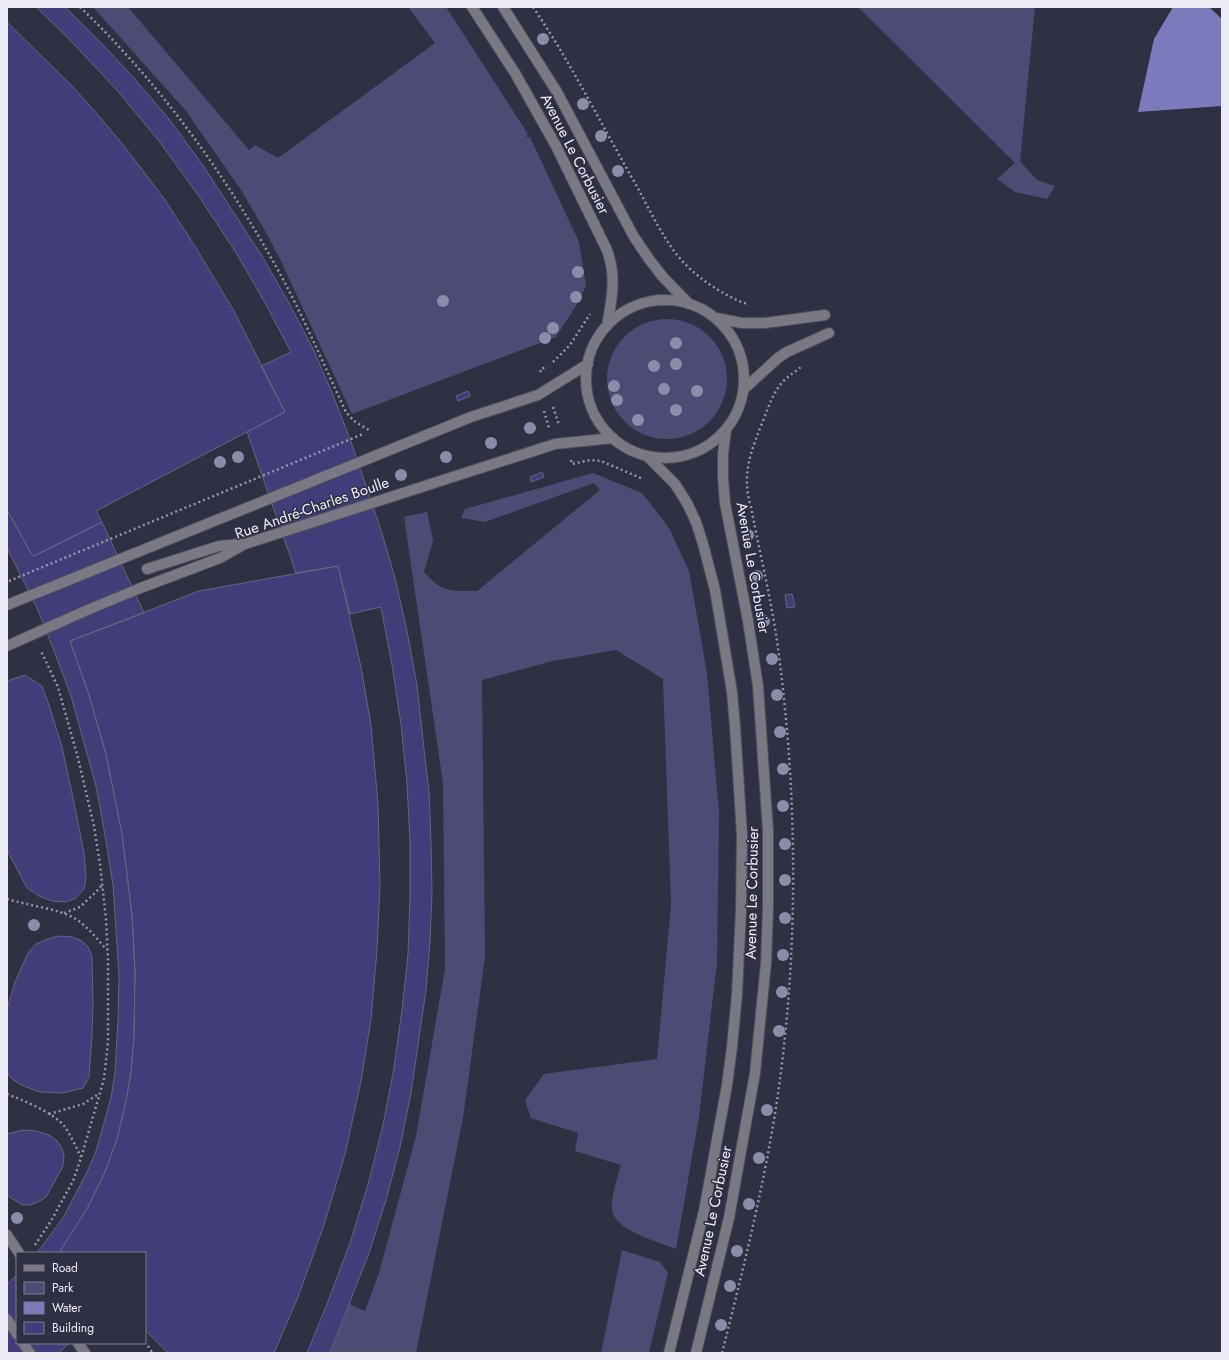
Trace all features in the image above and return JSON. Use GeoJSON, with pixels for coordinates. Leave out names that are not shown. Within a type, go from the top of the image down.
{"type":"FeatureCollection","features":[{"type":"Feature","properties":{"kind":"street","name":"Avenue Le Corbusier"},"geometry":{"type":"LineString","coordinates":[[472,7],[515,73],[556,146],[608,253],[612,266],[614,285],[607,326]]}},
{"type":"Feature","properties":{"kind":"street","name":"Avenue Le Corbusier"},"geometry":{"type":"LineString","coordinates":[[503,7],[557,92],[634,236],[658,270],[689,304]]}},
{"type":"Feature","properties":{"kind":"street"},"geometry":{"type":"LineString","coordinates":[[670,300],[689,304],[716,318],[729,332],[739,350],[744,369],[744,389],[738,410],[726,430],[714,442],[703,449],[690,454],[669,458],[647,456],[629,450],[613,438],[599,423],[590,404],[587,389],[588,364],[595,344],[607,326],[614,319],[631,308],[645,303],[670,300]]}},
{"type":"Feature","properties":{"kind":"street"},"geometry":{"type":"LineString","coordinates":[[716,318],[742,323],[765,323],[825,315]]}},
{"type":"Feature","properties":{"kind":"street"},"geometry":{"type":"LineString","coordinates":[[744,389],[778,358],[829,333]]}},
{"type":"Feature","properties":{"kind":"street","name":"Rue André-Charles Boulle"},"geometry":{"type":"LineString","coordinates":[[7,605],[471,418],[538,395],[588,364]]}},
{"type":"Feature","properties":{"kind":"street","name":"Avenue Le Corbusier"},"geometry":{"type":"LineString","coordinates":[[696,1353],[729,1218],[755,1073],[766,963],[768,908],[768,831],[758,694],[748,621],[725,504],[723,454],[726,430]]}},
{"type":"Feature","properties":{"kind":"street","name":"Rue André-Charles Boulle"},"geometry":{"type":"LineString","coordinates":[[7,646],[119,597],[220,558],[245,544],[555,444],[613,438]]}},
{"type":"Feature","properties":{"kind":"street","name":"Avenue Le Corbusier"},"geometry":{"type":"LineString","coordinates":[[647,456],[675,484],[687,503],[696,522],[715,590],[736,726],[742,835],[741,910],[737,994],[727,1085],[704,1211],[669,1353]]}},
{"type":"Feature","properties":{"kind":"street"},"geometry":{"type":"LineString","coordinates":[[147,569],[219,546],[245,544]]}},
{"type":"Feature","properties":{"kind":"street"},"geometry":{"type":"LineString","coordinates":[[7,1235],[18,1252]]}},
{"type":"Feature","properties":{"kind":"street"},"geometry":{"type":"LineString","coordinates":[[7,1318],[16,1332]]}},
{"type":"Feature","properties":{"kind":"street"},"geometry":{"type":"LineString","coordinates":[[24,1344],[30,1353]]}},
{"type":"Feature","properties":{"kind":"street"},"geometry":{"type":"LineString","coordinates":[[79,1344],[85,1353]]}},
{"type":"Feature","properties":{"kind":"path"},"geometry":{"type":"LineString","coordinates":[[80,7],[141,71],[172,108],[213,164],[267,250],[294,301],[346,412],[354,421],[369,430]]}},
{"type":"Feature","properties":{"kind":"path"},"geometry":{"type":"LineString","coordinates":[[533,7],[576,74],[663,235],[683,262],[707,284],[750,304]]}},
{"type":"Feature","properties":{"kind":"path"},"geometry":{"type":"LineString","coordinates":[[590,313],[570,345],[553,362],[540,370],[546,389],[566,443],[572,464],[590,460],[601,461],[646,481]]}},
{"type":"Feature","properties":{"kind":"path"},"geometry":{"type":"LineString","coordinates":[[748,498],[747,469],[751,451],[771,401],[781,383],[803,366],[796,348]]}},
{"type":"Feature","properties":{"kind":"path"},"geometry":{"type":"LineString","coordinates":[[543,407],[550,428]]}},
{"type":"Feature","properties":{"kind":"path"},"geometry":{"type":"LineString","coordinates":[[9,581],[363,434]]}},
{"type":"Feature","properties":{"kind":"path"},"geometry":{"type":"LineString","coordinates":[[31,1249],[51,1221],[73,1181],[104,1079],[108,1042],[108,950],[106,919],[94,826],[78,758],[58,687],[39,646]]}},
{"type":"Feature","properties":{"kind":"path"},"geometry":{"type":"LineString","coordinates":[[63,913],[80,907],[102,884]]}},
{"type":"Feature","properties":{"kind":"path"},"geometry":{"type":"LineString","coordinates":[[7,899],[63,913],[76,919],[108,950]]}},
{"type":"Feature","properties":{"kind":"path"},"geometry":{"type":"LineString","coordinates":[[49,1114],[83,1104],[100,1093]]}},
{"type":"Feature","properties":{"kind":"path"},"geometry":{"type":"LineString","coordinates":[[7,1094],[49,1114],[64,1125],[81,1158]]}},
{"type":"Feature","properties":{"kind":"path"},"geometry":{"type":"LineString","coordinates":[[148,1346],[152,1352]]}},
{"type":"Feature","properties":{"kind":"green space"},"geometry":{"type":"Polygon","coordinates":[[[93,7],[128,7],[249,150],[255,145],[278,158],[435,43],[408,7],[446,7],[528,134],[526,137],[530,137],[579,242],[586,286],[574,309],[556,337],[352,414],[280,259],[241,190],[186,111],[93,7]]]}},
{"type":"Feature","properties":{"kind":"green space"},"geometry":{"type":"Polygon","coordinates":[[[858,7],[1035,7],[1020,161],[1037,180],[1055,186],[1047,199],[1015,192],[997,179],[1015,163],[858,7]]]}},
{"type":"Feature","properties":{"kind":"green space"},"geometry":{"type":"Polygon","coordinates":[[[667,319],[679,320],[690,324],[700,329],[709,337],[717,346],[722,356],[726,367],[726,391],[722,402],[717,412],[709,421],[700,429],[690,434],[679,438],[667,439],[655,438],[644,434],[634,429],[625,421],[617,412],[612,402],[608,391],[607,379],[608,367],[612,356],[617,346],[625,337],[634,329],[644,324],[655,320],[667,319]]]}},
{"type":"Feature","properties":{"kind":"green space"},"geometry":{"type":"Polygon","coordinates":[[[593,473],[642,493],[669,528],[689,571],[707,673],[719,813],[717,962],[699,1117],[676,1249],[629,1230],[615,1217],[612,1210],[612,1200],[621,1165],[575,1151],[578,1133],[531,1118],[525,1100],[544,1074],[657,1059],[671,904],[663,679],[616,650],[553,661],[482,680],[485,957],[463,1118],[416,1353],[330,1353],[349,1304],[365,1311],[379,1273],[416,1136],[445,969],[443,783],[404,517],[427,512],[433,541],[424,572],[430,579],[442,587],[454,591],[477,591],[600,490],[594,483],[485,522],[461,518],[465,509],[593,473]]]}},
{"type":"Feature","properties":{"kind":"green space"},"geometry":{"type":"Polygon","coordinates":[[[622,1250],[660,1262],[668,1273],[649,1353],[601,1353],[622,1250]]]}},
{"type":"Feature","properties":{"kind":"water"},"geometry":{"type":"Polygon","coordinates":[[[1173,7],[1209,7],[1222,19],[1222,106],[1138,112],[1154,39],[1173,7]]]}},
{"type":"Feature","properties":{"kind":"building"},"geometry":{"type":"Polygon","coordinates":[[[36,7],[65,7],[133,77],[169,119],[202,164],[262,256],[314,351],[333,395],[350,439],[381,530],[395,578],[407,631],[417,685],[429,791],[432,893],[426,990],[411,1093],[400,1147],[386,1200],[369,1253],[330,1353],[307,1353],[350,1243],[369,1181],[383,1125],[394,1068],[408,954],[410,842],[407,783],[401,724],[381,607],[350,614],[338,566],[296,573],[247,432],[285,412],[261,366],[291,352],[235,251],[198,195],[159,141],[115,88],[68,38],[36,7]]]}},
{"type":"Feature","properties":{"kind":"building"},"geometry":{"type":"Polygon","coordinates":[[[7,22],[73,87],[99,116],[163,197],[234,311],[285,412],[96,511],[102,522],[34,556],[7,510],[7,22]]]}},
{"type":"Feature","properties":{"kind":"building"},"geometry":{"type":"Polygon","coordinates":[[[468,391],[470,396],[458,401],[456,396],[468,391]]]}},
{"type":"Feature","properties":{"kind":"building"},"geometry":{"type":"Polygon","coordinates":[[[542,472],[544,477],[531,482],[530,477],[542,472]]]}},
{"type":"Feature","properties":{"kind":"building"},"geometry":{"type":"Polygon","coordinates":[[[7,510],[34,556],[102,522],[144,613],[70,641],[89,695],[106,754],[122,834],[132,915],[135,971],[134,1037],[131,1072],[117,1139],[104,1174],[88,1207],[60,1252],[38,1252],[63,1218],[87,1172],[96,1151],[111,1098],[115,1072],[119,975],[113,885],[96,786],[71,696],[38,610],[7,548],[7,510]]]}},
{"type":"Feature","properties":{"kind":"building"},"geometry":{"type":"Polygon","coordinates":[[[338,566],[361,667],[371,725],[378,804],[380,885],[377,950],[371,1019],[361,1081],[345,1154],[324,1225],[298,1297],[274,1353],[168,1353],[146,1331],[146,1252],[60,1252],[88,1207],[104,1174],[117,1139],[131,1072],[134,1037],[135,971],[132,915],[122,834],[106,754],[89,695],[70,641],[199,591],[338,566]]]}},
{"type":"Feature","properties":{"kind":"building"},"geometry":{"type":"Polygon","coordinates":[[[792,594],[795,607],[787,608],[785,595],[792,594]]]}},
{"type":"Feature","properties":{"kind":"building"},"geometry":{"type":"Polygon","coordinates":[[[25,675],[42,686],[49,705],[62,747],[84,853],[86,878],[84,889],[76,898],[66,902],[52,901],[39,896],[27,888],[7,850],[7,681],[25,675]]]}},
{"type":"Feature","properties":{"kind":"building"},"geometry":{"type":"Polygon","coordinates":[[[59,936],[72,937],[82,941],[88,947],[92,956],[93,1001],[89,1077],[83,1088],[63,1093],[40,1092],[21,1085],[11,1078],[7,1072],[7,1009],[15,982],[28,953],[36,944],[59,936]]]}},
{"type":"Feature","properties":{"kind":"building"},"geometry":{"type":"Polygon","coordinates":[[[23,1130],[36,1131],[49,1135],[57,1141],[62,1148],[64,1156],[63,1166],[46,1197],[30,1205],[22,1205],[7,1195],[7,1134],[23,1130]]]}},
{"type":"Feature","properties":{"kind":"building"},"geometry":{"type":"Polygon","coordinates":[[[16,1276],[16,1344],[68,1344],[59,1353],[7,1353],[7,1284],[16,1276]]]}}]}
